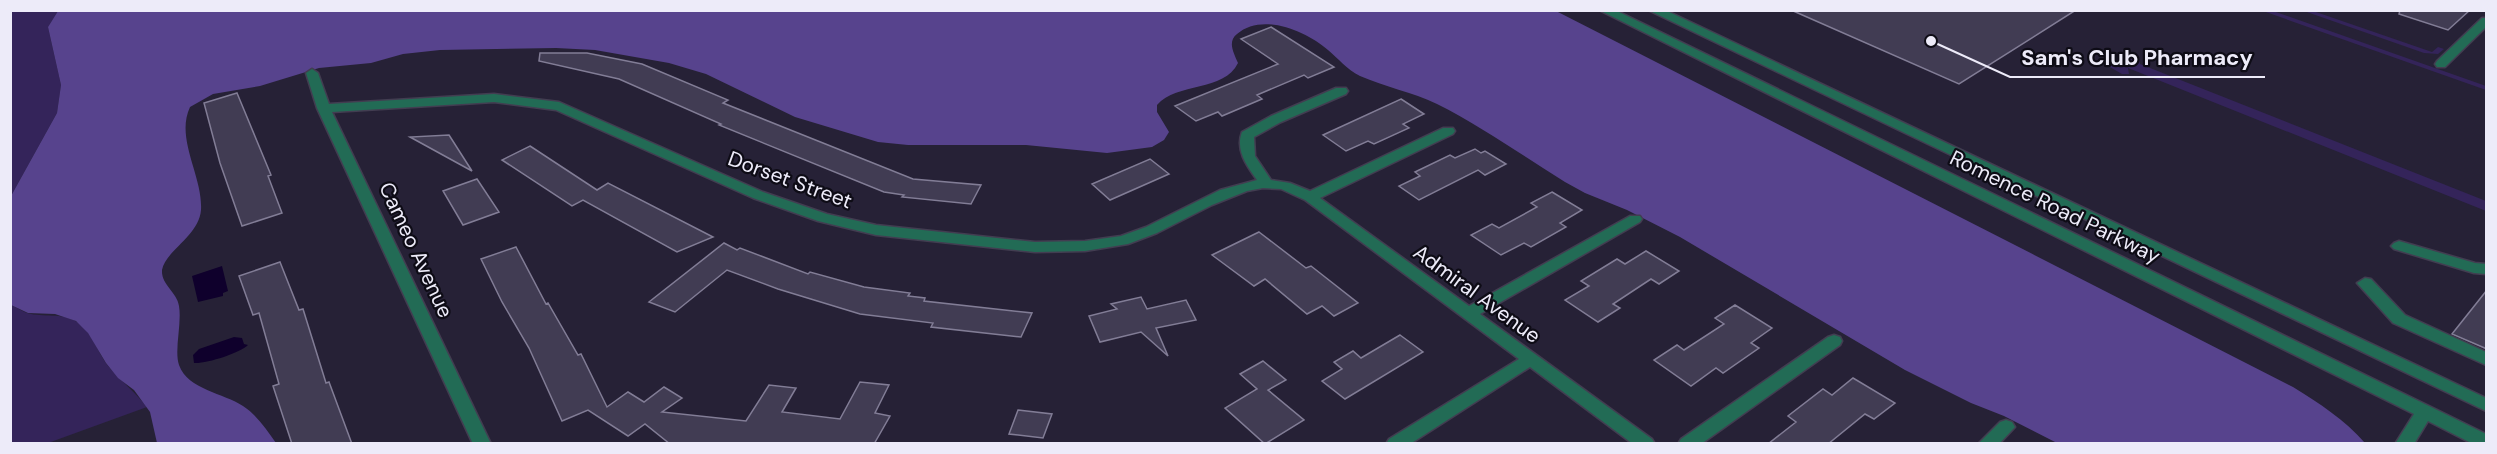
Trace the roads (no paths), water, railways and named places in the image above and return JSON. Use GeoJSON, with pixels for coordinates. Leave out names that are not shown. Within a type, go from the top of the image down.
{"type":"FeatureCollection","features":[{"type":"Feature","properties":{"kind":"street","name":"Romence Road Parkway"},"geometry":{"type":"LineString","coordinates":[[1605,10],[2487,441]]}},
{"type":"Feature","properties":{"kind":"street","name":"Romence Road Parkway"},"geometry":{"type":"LineString","coordinates":[[1654,10],[2487,405]]}},
{"type":"Feature","properties":{"kind":"street"},"geometry":{"type":"LineString","coordinates":[[2441,64],[2487,21]]}},
{"type":"Feature","properties":{"kind":"street","name":"Cameo Avenue"},"geometry":{"type":"LineString","coordinates":[[312,74],[324,108],[482,444]]}},
{"type":"Feature","properties":{"kind":"street"},"geometry":{"type":"LineString","coordinates":[[1273,184],[1248,156],[1247,135],[1276,119],[1341,91]]}},
{"type":"Feature","properties":{"kind":"street","name":"Dorset Street"},"geometry":{"type":"LineString","coordinates":[[324,108],[494,98],[559,106],[759,195],[823,218],[876,230],[1035,247],[1118,242],[1138,236],[1234,190],[1273,184]]}},
{"type":"Feature","properties":{"kind":"street"},"geometry":{"type":"LineString","coordinates":[[1310,197],[1448,131]]}},
{"type":"Feature","properties":{"kind":"street"},"geometry":{"type":"LineString","coordinates":[[1978,193],[2002,176]]}},
{"type":"Feature","properties":{"kind":"street","name":"Admiral Avenue"},"geometry":{"type":"LineString","coordinates":[[1273,184],[1310,197],[1646,444]]}},
{"type":"Feature","properties":{"kind":"street"},"geometry":{"type":"LineString","coordinates":[[1468,313],[1635,219]]}},
{"type":"Feature","properties":{"kind":"street"},"geometry":{"type":"LineString","coordinates":[[2399,246],[2474,268],[2487,269]]}},
{"type":"Feature","properties":{"kind":"street"},"geometry":{"type":"LineString","coordinates":[[2365,283],[2399,319],[2487,359]]}},
{"type":"Feature","properties":{"kind":"street"},"geometry":{"type":"LineString","coordinates":[[1687,444],[1834,341]]}},
{"type":"Feature","properties":{"kind":"street"},"geometry":{"type":"LineString","coordinates":[[1395,444],[1531,359]]}},
{"type":"Feature","properties":{"kind":"street"},"geometry":{"type":"LineString","coordinates":[[2404,444],[2425,411]]}},
{"type":"Feature","properties":{"kind":"street"},"geometry":{"type":"LineString","coordinates":[[1987,444],[2006,427]]}},
{"type":"Feature","properties":{"kind":"place","name":"Sam's Club Pharmacy"},"geometry":{"type":"Point","coordinates":[1931,41]}}]}
